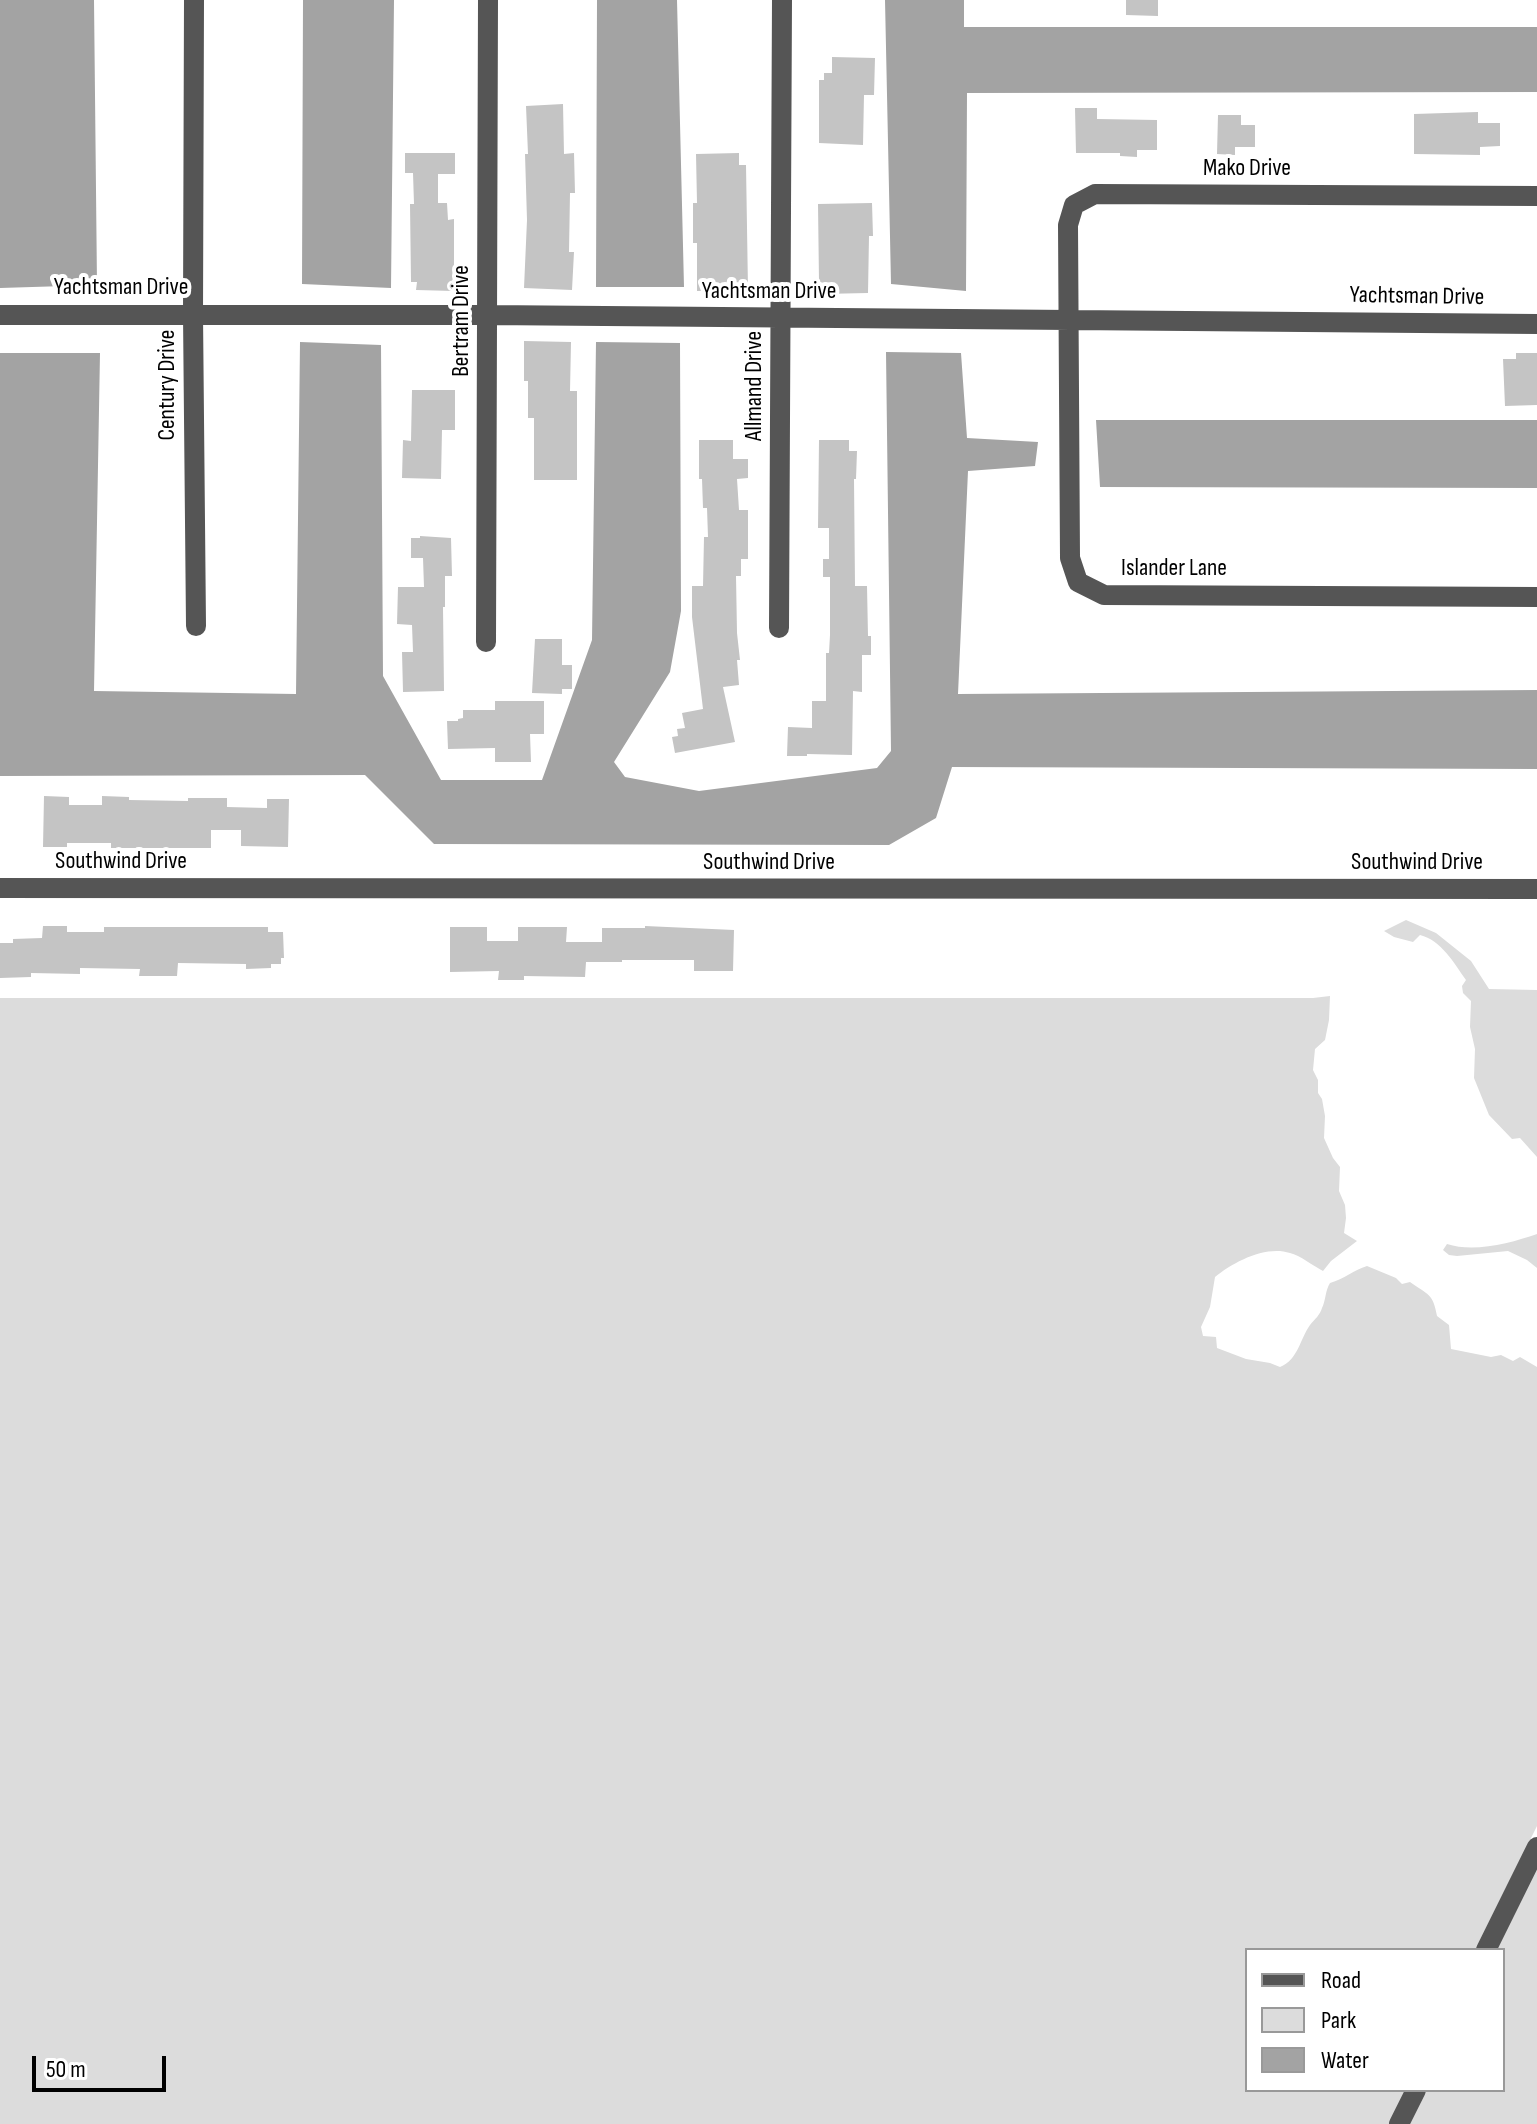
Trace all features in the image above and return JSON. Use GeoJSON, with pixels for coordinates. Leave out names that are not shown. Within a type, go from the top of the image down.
{"type":"FeatureCollection","features":[{"type":"Feature","properties":{"kind":"street","name":"Century Drive"},"geometry":{"type":"LineString","coordinates":[[194,0],[196,626]]}},
{"type":"Feature","properties":{"kind":"street","name":"Bertram Drive"},"geometry":{"type":"LineString","coordinates":[[486,642],[488,0]]}},
{"type":"Feature","properties":{"kind":"street","name":"Allmand Drive"},"geometry":{"type":"LineString","coordinates":[[779,628],[782,0]]}},
{"type":"Feature","properties":{"kind":"street","name":"Mako Drive"},"geometry":{"type":"LineString","coordinates":[[1069,319],[1068,225],[1074,205],[1095,194],[1537,196]]}},
{"type":"Feature","properties":{"kind":"street","name":"Yachtsman Drive"},"geometry":{"type":"LineString","coordinates":[[0,315],[488,315],[1537,324]]}},
{"type":"Feature","properties":{"kind":"street","name":"Islander Lane"},"geometry":{"type":"LineString","coordinates":[[1069,319],[1070,558],[1078,582],[1104,595],[1537,597]]}},
{"type":"Feature","properties":{"kind":"street","name":"Southwind Drive"},"geometry":{"type":"LineString","coordinates":[[0,888],[1537,889]]}},
{"type":"Feature","properties":{"kind":"street"},"geometry":{"type":"LineString","coordinates":[[1487,1948],[1537,1847]]}},
{"type":"Feature","properties":{"kind":"street"},"geometry":{"type":"LineString","coordinates":[[1399,2124],[1415,2092]]}},
{"type":"Feature","properties":{"kind":"green space"},"geometry":{"type":"Polygon","coordinates":[[[1406,920],[1436,933],[1471,961],[1489,989],[1537,990],[1537,1157],[1520,1138],[1512,1139],[1489,1115],[1474,1078],[1471,1001],[1463,993],[1462,986],[1466,980],[1446,953],[1428,938],[1420,935],[1413,942],[1384,931],[1406,920]]]}},
{"type":"Feature","properties":{"kind":"green space"},"geometry":{"type":"Polygon","coordinates":[[[1330,996],[1325,1040],[1315,1049],[1313,1070],[1325,1116],[1324,1138],[1340,1167],[1339,1191],[1346,1218],[1344,1233],[1357,1241],[1323,1271],[1298,1256],[1281,1251],[1250,1256],[1231,1266],[1215,1277],[1210,1307],[1201,1327],[1203,1336],[1216,1337],[1217,1348],[1280,1367],[1295,1354],[1320,1313],[1330,1283],[1367,1266],[1396,1278],[1402,1284],[1410,1282],[1429,1295],[1437,1316],[1449,1325],[1451,1349],[1491,1357],[1501,1355],[1513,1361],[1520,1357],[1537,1367],[1537,1826],[1476,1948],[1245,1948],[1245,2092],[1405,2092],[1389,2124],[0,2124],[0,998],[1330,996]]]}},
{"type":"Feature","properties":{"kind":"green space"},"geometry":{"type":"Polygon","coordinates":[[[1537,1234],[1537,1268],[1508,1251],[1457,1256],[1443,1250],[1447,1244],[1480,1247],[1537,1234]]]}},
{"type":"Feature","properties":{"kind":"green space"},"geometry":{"type":"Polygon","coordinates":[[[1537,1868],[1537,2124],[1410,2124],[1426,2092],[1505,2092],[1505,1948],[1497,1948],[1537,1868]]]}},
{"type":"Feature","properties":{"kind":"water"},"geometry":{"type":"Polygon","coordinates":[[[0,0],[94,0],[97,285],[0,288],[0,0]]]}},
{"type":"Feature","properties":{"kind":"water"},"geometry":{"type":"Polygon","coordinates":[[[303,0],[394,0],[391,288],[302,284],[303,0]]]}},
{"type":"Feature","properties":{"kind":"water"},"geometry":{"type":"Polygon","coordinates":[[[597,0],[677,0],[684,287],[596,287],[597,0]]]}},
{"type":"Feature","properties":{"kind":"water"},"geometry":{"type":"Polygon","coordinates":[[[885,0],[964,0],[964,27],[1537,27],[1537,92],[967,93],[966,291],[891,284],[885,0]]]}},
{"type":"Feature","properties":{"kind":"water"},"geometry":{"type":"Polygon","coordinates":[[[300,342],[381,345],[383,676],[441,780],[542,780],[592,640],[596,342],[680,343],[681,611],[670,672],[614,762],[625,777],[699,791],[877,768],[891,751],[886,352],[961,353],[967,438],[1038,442],[1035,466],[968,471],[958,694],[1537,690],[1537,769],[952,767],[936,818],[889,845],[434,844],[365,775],[0,776],[0,353],[100,353],[94,691],[296,694],[300,342]]]}},
{"type":"Feature","properties":{"kind":"water"},"geometry":{"type":"Polygon","coordinates":[[[1096,420],[1537,420],[1537,488],[1100,487],[1096,420]]]}},
{"type":"Feature","properties":{"kind":"building"},"geometry":{"type":"Polygon","coordinates":[[[1126,0],[1158,0],[1158,16],[1126,15],[1126,0]]]}},
{"type":"Feature","properties":{"kind":"building"},"geometry":{"type":"Polygon","coordinates":[[[832,57],[875,58],[874,95],[864,95],[863,145],[819,143],[819,80],[824,80],[824,73],[832,73],[832,57]]]}},
{"type":"Feature","properties":{"kind":"building"},"geometry":{"type":"Polygon","coordinates":[[[563,104],[564,154],[574,153],[575,193],[570,193],[569,252],[574,252],[572,290],[524,288],[527,220],[525,154],[528,154],[526,106],[563,104]]]}},
{"type":"Feature","properties":{"kind":"building"},"geometry":{"type":"Polygon","coordinates":[[[1075,108],[1097,108],[1097,119],[1157,120],[1157,150],[1137,150],[1137,157],[1120,156],[1120,153],[1076,153],[1075,108]]]}},
{"type":"Feature","properties":{"kind":"building"},"geometry":{"type":"Polygon","coordinates":[[[1478,112],[1478,123],[1500,123],[1500,146],[1480,147],[1480,155],[1414,154],[1414,114],[1478,112]]]}},
{"type":"Feature","properties":{"kind":"building"},"geometry":{"type":"Polygon","coordinates":[[[1218,115],[1241,115],[1241,125],[1255,125],[1255,147],[1235,147],[1235,155],[1217,154],[1218,115]]]}},
{"type":"Feature","properties":{"kind":"building"},"geometry":{"type":"Polygon","coordinates":[[[405,153],[455,153],[455,174],[438,174],[438,203],[447,203],[448,220],[454,219],[454,291],[416,290],[417,282],[411,282],[410,204],[414,204],[413,173],[405,173],[405,153]]]}},
{"type":"Feature","properties":{"kind":"building"},"geometry":{"type":"Polygon","coordinates":[[[739,153],[739,165],[746,165],[748,290],[697,291],[697,243],[693,243],[693,203],[697,203],[696,154],[739,153]]]}},
{"type":"Feature","properties":{"kind":"building"},"geometry":{"type":"Polygon","coordinates":[[[872,203],[873,236],[869,236],[868,293],[822,294],[819,282],[818,204],[872,203]]]}},
{"type":"Feature","properties":{"kind":"building"},"geometry":{"type":"Polygon","coordinates":[[[524,341],[571,342],[570,391],[577,391],[577,480],[534,480],[534,418],[528,418],[524,341]]]}},
{"type":"Feature","properties":{"kind":"building"},"geometry":{"type":"Polygon","coordinates":[[[1516,353],[1537,353],[1537,405],[1505,406],[1503,359],[1516,359],[1516,353]]]}},
{"type":"Feature","properties":{"kind":"building"},"geometry":{"type":"Polygon","coordinates":[[[412,390],[455,390],[455,430],[442,430],[441,479],[402,478],[403,440],[411,441],[412,390]]]}},
{"type":"Feature","properties":{"kind":"building"},"geometry":{"type":"Polygon","coordinates":[[[699,440],[733,440],[733,459],[748,459],[748,478],[737,479],[739,510],[748,510],[748,559],[741,559],[741,576],[736,576],[739,685],[723,687],[735,742],[675,753],[672,737],[678,736],[677,729],[685,728],[682,713],[703,709],[692,617],[692,586],[703,586],[704,537],[708,537],[707,508],[703,508],[702,479],[699,479],[699,440]]]}},
{"type":"Feature","properties":{"kind":"building"},"geometry":{"type":"Polygon","coordinates":[[[819,440],[849,440],[849,451],[857,451],[854,479],[855,586],[867,586],[871,655],[862,655],[862,692],[853,691],[852,755],[787,756],[788,727],[812,728],[812,701],[826,701],[830,577],[823,577],[823,559],[829,559],[829,528],[818,528],[819,440]]]}},
{"type":"Feature","properties":{"kind":"building"},"geometry":{"type":"Polygon","coordinates":[[[411,538],[451,538],[452,576],[445,576],[443,607],[444,691],[403,692],[402,652],[413,652],[412,625],[397,624],[398,587],[424,587],[423,558],[411,558],[411,538]]]}},
{"type":"Feature","properties":{"kind":"building"},"geometry":{"type":"Polygon","coordinates":[[[535,639],[562,639],[562,665],[572,665],[572,689],[562,689],[562,694],[532,693],[535,639]]]}},
{"type":"Feature","properties":{"kind":"building"},"geometry":{"type":"Polygon","coordinates":[[[495,701],[544,701],[544,734],[530,734],[531,762],[495,762],[495,748],[448,749],[447,721],[463,718],[463,710],[495,710],[495,701]]]}},
{"type":"Feature","properties":{"kind":"building"},"geometry":{"type":"Polygon","coordinates":[[[44,796],[69,797],[69,805],[102,805],[102,796],[129,797],[129,800],[188,801],[188,798],[227,798],[227,807],[267,808],[267,799],[289,799],[288,847],[241,846],[241,830],[211,830],[211,848],[111,848],[111,843],[67,843],[67,847],[43,847],[44,796]]]}},
{"type":"Feature","properties":{"kind":"building"},"geometry":{"type":"Polygon","coordinates":[[[43,926],[67,926],[67,932],[104,932],[104,927],[268,927],[268,932],[283,932],[284,958],[281,958],[281,964],[271,964],[271,968],[246,969],[246,964],[178,963],[177,976],[139,976],[140,969],[80,968],[80,974],[31,973],[31,977],[0,978],[0,943],[13,943],[13,939],[42,938],[43,926]]]}},
{"type":"Feature","properties":{"kind":"building"},"geometry":{"type":"Polygon","coordinates":[[[645,926],[734,930],[733,971],[694,971],[694,960],[622,960],[586,962],[585,977],[524,976],[524,980],[498,980],[499,971],[450,972],[450,927],[487,927],[487,941],[518,941],[518,927],[567,927],[566,942],[602,942],[602,928],[645,926]]]}}]}
